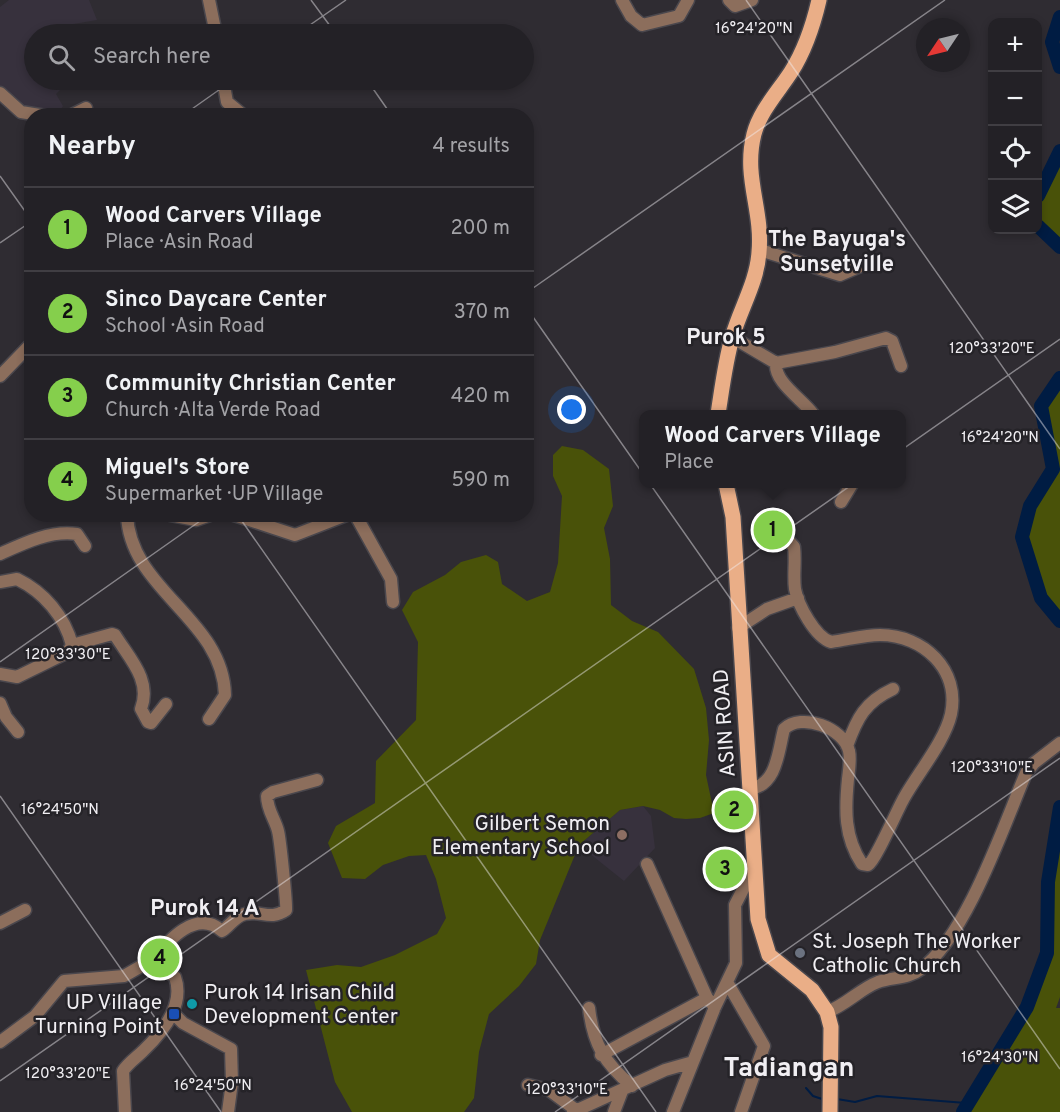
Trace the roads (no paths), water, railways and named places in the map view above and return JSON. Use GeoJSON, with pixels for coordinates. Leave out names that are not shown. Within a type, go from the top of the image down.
{"type":"FeatureCollection","features":[{"type":"Feature","properties":{"kind":"main road"},"geometry":{"type":"LineString","coordinates":[[719,410],[732,337],[753,286],[759,250],[759,232],[749,172],[752,142],[764,111],[799,58],[810,32],[819,0]]}},
{"type":"Feature","properties":{"kind":"main road","name":"ASIN ROAD"},"geometry":{"type":"LineString","coordinates":[[727,488],[733,517],[738,628],[758,919],[765,948],[774,961],[812,990],[827,1012],[831,1027],[830,1112]]}},
{"type":"Feature","properties":{"kind":"street"},"geometry":{"type":"LineString","coordinates":[[209,0],[214,24]]}},
{"type":"Feature","properties":{"kind":"street"},"geometry":{"type":"LineString","coordinates":[[622,0],[631,16],[642,26],[679,16],[688,0]]}},
{"type":"Feature","properties":{"kind":"street"},"geometry":{"type":"LineString","coordinates":[[729,0],[735,6],[752,0]]}},
{"type":"Feature","properties":{"kind":"street"},"geometry":{"type":"LineString","coordinates":[[225,90],[227,102],[232,108]]}},
{"type":"Feature","properties":{"kind":"street"},"geometry":{"type":"LineString","coordinates":[[0,93],[24,112]]}},
{"type":"Feature","properties":{"kind":"street"},"geometry":{"type":"LineString","coordinates":[[759,250],[840,274],[872,261]]}},
{"type":"Feature","properties":{"kind":"street"},"geometry":{"type":"LineString","coordinates":[[732,337],[776,363],[835,352],[886,338],[892,341],[901,366]]}},
{"type":"Feature","properties":{"kind":"street"},"geometry":{"type":"LineString","coordinates":[[0,376],[24,351]]}},
{"type":"Feature","properties":{"kind":"street"},"geometry":{"type":"LineString","coordinates":[[776,363],[775,370],[779,378],[809,410]]}},
{"type":"Feature","properties":{"kind":"street"},"geometry":{"type":"LineString","coordinates":[[841,502],[849,488]]}},
{"type":"Feature","properties":{"kind":"street"},"geometry":{"type":"LineString","coordinates":[[128,522],[131,538],[145,566],[208,641],[219,660],[225,695],[209,719]]}},
{"type":"Feature","properties":{"kind":"street"},"geometry":{"type":"LineString","coordinates":[[254,522],[292,535],[327,522]]}},
{"type":"Feature","properties":{"kind":"street"},"geometry":{"type":"LineString","coordinates":[[359,522],[391,579],[393,602]]}},
{"type":"Feature","properties":{"kind":"street"},"geometry":{"type":"LineString","coordinates":[[0,554],[29,541],[65,532],[77,534],[85,546]]}},
{"type":"Feature","properties":{"kind":"street"},"geometry":{"type":"LineString","coordinates":[[782,533],[794,547],[798,598],[825,640],[831,642],[880,635],[918,642],[941,663],[951,685],[951,716],[943,735],[893,818],[874,860],[868,866],[862,864],[858,859],[847,827],[850,758],[847,746],[860,713],[878,696],[893,689]]}},
{"type":"Feature","properties":{"kind":"street"},"geometry":{"type":"LineString","coordinates":[[0,582],[17,579],[44,598],[63,622],[72,645]]}},
{"type":"Feature","properties":{"kind":"street"},"geometry":{"type":"LineString","coordinates":[[738,628],[767,609],[798,598]]}},
{"type":"Feature","properties":{"kind":"street"},"geometry":{"type":"LineString","coordinates":[[0,674],[17,677],[68,652],[72,645],[115,635],[142,676],[145,701],[141,709],[148,723],[151,723],[166,704]]}},
{"type":"Feature","properties":{"kind":"street"},"geometry":{"type":"LineString","coordinates":[[0,703],[6,717],[18,732]]}},
{"type":"Feature","properties":{"kind":"street"},"geometry":{"type":"LineString","coordinates":[[750,789],[761,788],[768,782],[784,729],[794,722],[823,726],[847,746]]}},
{"type":"Feature","properties":{"kind":"street"},"geometry":{"type":"LineString","coordinates":[[827,1012],[875,984],[912,975],[927,964],[962,916],[980,883],[1026,773],[1034,763],[1060,743]]}},
{"type":"Feature","properties":{"kind":"street"},"geometry":{"type":"LineString","coordinates":[[0,1042],[35,1016],[64,981],[124,976],[152,960],[175,934],[186,931],[196,923],[214,924],[222,931],[246,913],[272,917],[286,910],[288,903],[280,863],[280,840],[268,808],[267,796],[273,792],[317,780]]}},
{"type":"Feature","properties":{"kind":"street"},"geometry":{"type":"LineString","coordinates":[[647,864],[711,1002]]}},
{"type":"Feature","properties":{"kind":"street"},"geometry":{"type":"LineString","coordinates":[[673,1112],[693,1062],[711,1002],[727,982],[738,955],[733,915],[735,905],[755,866]]}},
{"type":"Feature","properties":{"kind":"street"},"geometry":{"type":"LineString","coordinates":[[0,923],[6,917],[25,910]]}},
{"type":"Feature","properties":{"kind":"street"},"geometry":{"type":"LineString","coordinates":[[125,1112],[123,1071],[144,1051],[174,1014],[178,1003],[175,977],[152,960]]}},
{"type":"Feature","properties":{"kind":"street"},"geometry":{"type":"LineString","coordinates":[[727,982],[765,1051],[741,1112]]}},
{"type":"Feature","properties":{"kind":"street"},"geometry":{"type":"LineString","coordinates":[[601,1055],[711,1002]]}},
{"type":"Feature","properties":{"kind":"street"},"geometry":{"type":"LineString","coordinates":[[589,1008],[595,1043],[601,1055],[627,1088]]}},
{"type":"Feature","properties":{"kind":"street"},"geometry":{"type":"LineString","coordinates":[[174,1014],[183,1023],[231,1049],[232,1082],[228,1112]]}},
{"type":"Feature","properties":{"kind":"street"},"geometry":{"type":"LineString","coordinates":[[528,1085],[549,1090],[575,1111],[665,1070],[693,1062]]}},
{"type":"Feature","properties":{"kind":"street"},"geometry":{"type":"LineString","coordinates":[[614,1112],[627,1088]]}},
{"type":"Feature","properties":{"kind":"waterway"},"geometry":{"type":"LineString","coordinates":[[1060,17],[1052,42],[1060,67]]}},
{"type":"Feature","properties":{"kind":"waterway"},"geometry":{"type":"LineString","coordinates":[[1042,188],[1060,151]]}},
{"type":"Feature","properties":{"kind":"waterway"},"geometry":{"type":"LineString","coordinates":[[1042,230],[1060,247]]}},
{"type":"Feature","properties":{"kind":"waterway"},"geometry":{"type":"LineString","coordinates":[[1060,378],[1041,406],[1053,469],[1030,506],[1022,537],[1041,598],[1060,621]]}},
{"type":"Feature","properties":{"kind":"waterway"},"geometry":{"type":"LineString","coordinates":[[963,1112],[1027,1007],[1047,953],[1048,882],[1060,807]]}},
{"type":"Feature","properties":{"kind":"waterway"},"geometry":{"type":"LineString","coordinates":[[806,1088],[813,1096],[822,1099],[822,1112]]}},
{"type":"Feature","properties":{"kind":"waterway"},"geometry":{"type":"LineString","coordinates":[[837,1099],[855,1102],[877,1096],[966,1103]]}},
{"type":"Feature","properties":{"kind":"place","name":"Wood Carvers Village"},"geometry":{"type":"Point","coordinates":[773,530]}},
{"type":"Feature","properties":{"kind":"place","name":"Sinco Daycare Center"},"geometry":{"type":"Point","coordinates":[734,810]}},
{"type":"Feature","properties":{"kind":"place","name":"Gilbert Semon Elementary School"},"geometry":{"type":"Point","coordinates":[622,835]}},
{"type":"Feature","properties":{"kind":"place","name":"Community Christian Center"},"geometry":{"type":"Point","coordinates":[725,869]}},
{"type":"Feature","properties":{"kind":"place","name":"St. Joseph The Worker Catholic Church"},"geometry":{"type":"Point","coordinates":[800,953]}},
{"type":"Feature","properties":{"kind":"place","name":"Miguel's Store"},"geometry":{"type":"Point","coordinates":[160,958]}},
{"type":"Feature","properties":{"kind":"place","name":"Purok 14 Irisan Child Development Center"},"geometry":{"type":"Point","coordinates":[192,1004]}},
{"type":"Feature","properties":{"kind":"place","name":"UP Village Turning Point"},"geometry":{"type":"Point","coordinates":[174,1014]}},
{"type":"Feature","properties":{"kind":"district","name":"The Bayuga's Sunsetville"},"geometry":{"type":"Point","coordinates":[837,250]}},
{"type":"Feature","properties":{"kind":"district","name":"Purok 5"},"geometry":{"type":"Point","coordinates":[726,336]}},
{"type":"Feature","properties":{"kind":"district","name":"Purok 14 A"},"geometry":{"type":"Point","coordinates":[205,907]}},
{"type":"Feature","properties":{"kind":"district","name":"Tadiangan"},"geometry":{"type":"Point","coordinates":[789,1067]}}]}
